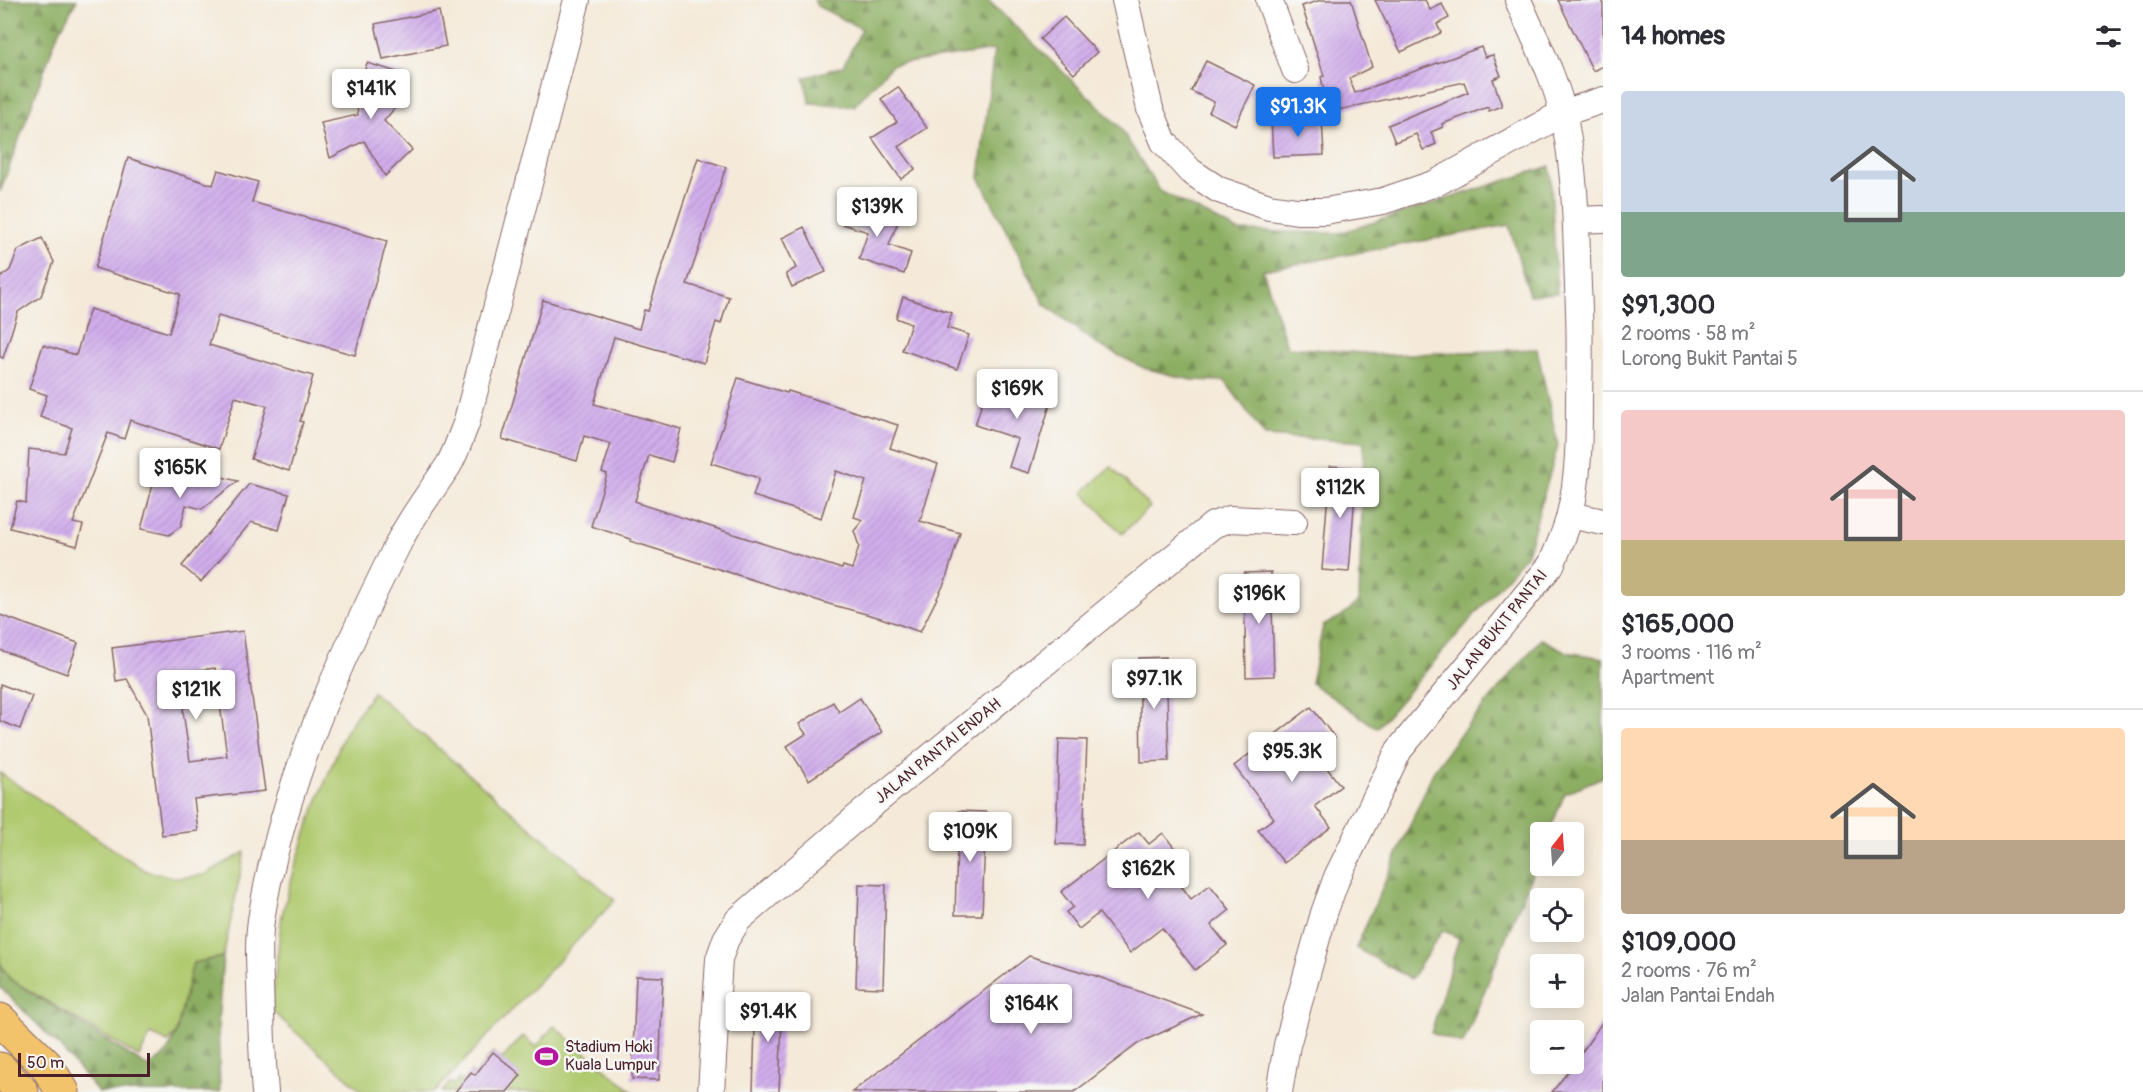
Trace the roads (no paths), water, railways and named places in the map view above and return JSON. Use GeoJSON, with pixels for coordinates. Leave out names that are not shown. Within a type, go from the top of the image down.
{"type":"FeatureCollection","features":[{"type":"Feature","properties":{"kind":"highway"},"geometry":{"type":"LineString","coordinates":[[0,1020],[46,1065],[63,1092]]}},
{"type":"Feature","properties":{"kind":"highway"},"geometry":{"type":"LineString","coordinates":[[0,1069],[22,1092]]}},
{"type":"Feature","properties":{"kind":"street"},"geometry":{"type":"LineString","coordinates":[[265,1092],[261,1048],[259,945],[261,921],[282,823],[311,736],[352,639],[402,536],[429,490],[449,464],[466,424],[577,0]]}},
{"type":"Feature","properties":{"kind":"street"},"geometry":{"type":"LineString","coordinates":[[1125,0],[1150,110],[1164,142],[1190,171],[1219,190],[1269,207],[1297,211],[1326,211],[1383,201],[1436,183],[1563,113],[1603,100]]}},
{"type":"Feature","properties":{"kind":"street"},"geometry":{"type":"LineString","coordinates":[[1269,0],[1295,70]]}},
{"type":"Feature","properties":{"kind":"street","name":"JALAN BUKIT PANTAI"},"geometry":{"type":"LineString","coordinates":[[1279,1092],[1287,1045],[1324,913],[1337,877],[1399,750],[1551,565],[1570,515],[1579,447],[1580,334],[1572,170],[1563,113],[1518,0]]}},
{"type":"Feature","properties":{"kind":"street"},"geometry":{"type":"LineString","coordinates":[[1576,220],[1603,219]]}},
{"type":"Feature","properties":{"kind":"street"},"geometry":{"type":"LineString","coordinates":[[1570,515],[1603,522]]}},
{"type":"Feature","properties":{"kind":"street","name":"JALAN PANTAI ENDAH"},"geometry":{"type":"LineString","coordinates":[[711,1092],[719,959],[726,939],[738,920],[856,818],[1213,525],[1225,519],[1294,522]]}},
{"type":"Feature","properties":{"kind":"place","name":"Stadium Hoki Kuala Lumpur"},"geometry":{"type":"Point","coordinates":[547,1056]}}]}
